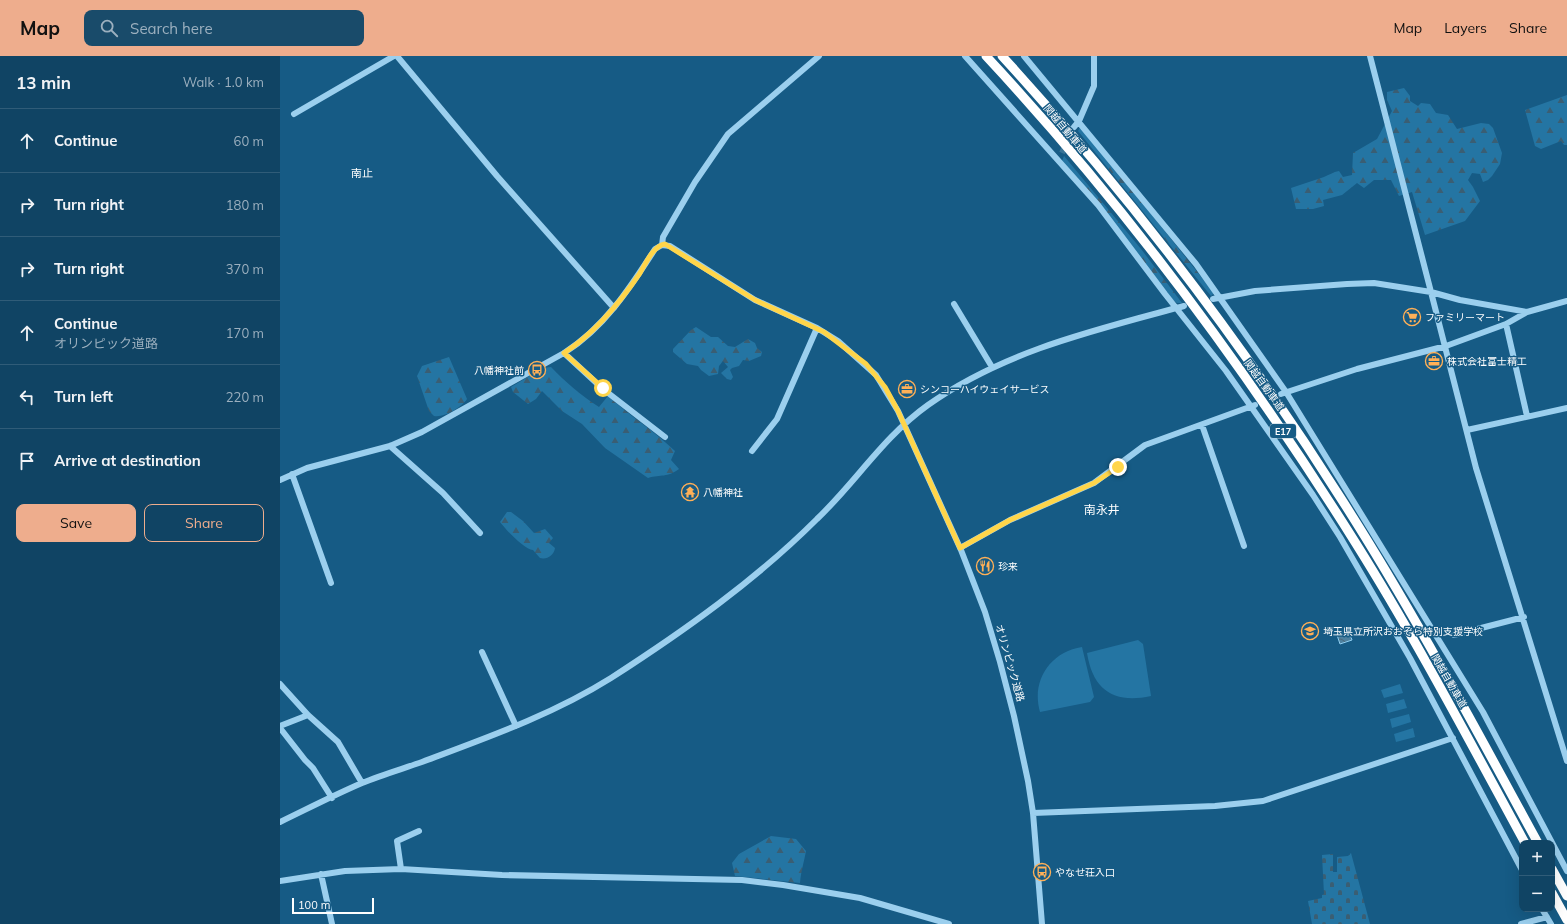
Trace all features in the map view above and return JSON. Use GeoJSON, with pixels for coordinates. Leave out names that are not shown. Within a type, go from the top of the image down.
{"type":"FeatureCollection","features":[{"type":"Feature","properties":{"kind":"highway","name":"関越自動車道"},"geometry":{"type":"LineString","coordinates":[[986,56],[1063,144],[1157,259],[1276,421],[1356,543],[1403,623],[1523,840]]}},
{"type":"Feature","properties":{"kind":"highway","name":"関越自動車道"},"geometry":{"type":"LineString","coordinates":[[1002,56],[1071,135],[1168,253],[1289,421],[1340,497],[1421,631],[1536,840]]}},
{"type":"Feature","properties":{"kind":"highway"},"geometry":{"type":"LineString","coordinates":[[1555,874],[1567,896]]}},
{"type":"Feature","properties":{"kind":"highway"},"geometry":{"type":"LineString","coordinates":[[1555,898],[1567,920]]}},
{"type":"Feature","properties":{"kind":"street"},"geometry":{"type":"LineString","coordinates":[[294,114],[394,56]]}},
{"type":"Feature","properties":{"kind":"street"},"geometry":{"type":"LineString","coordinates":[[398,56],[482,159],[614,308]]}},
{"type":"Feature","properties":{"kind":"street"},"geometry":{"type":"LineString","coordinates":[[280,480],[318,465],[390,446],[422,432],[564,353],[580,342],[614,308],[655,249],[662,245],[663,237],[695,182],[728,134],[819,56]]}},
{"type":"Feature","properties":{"kind":"street"},"geometry":{"type":"LineString","coordinates":[[965,56],[1098,205],[1165,294],[1181,307],[1253,406],[1340,537],[1410,658],[1519,864]]}},
{"type":"Feature","properties":{"kind":"street"},"geometry":{"type":"LineString","coordinates":[[1024,56],[1186,252],[1216,298],[1284,393],[1482,712],[1567,871]]}},
{"type":"Feature","properties":{"kind":"street"},"geometry":{"type":"LineString","coordinates":[[1074,127],[1079,121],[1094,86],[1094,56]]}},
{"type":"Feature","properties":{"kind":"street"},"geometry":{"type":"LineString","coordinates":[[1370,56],[1446,346],[1476,468],[1524,617],[1567,760]]}},
{"type":"Feature","properties":{"kind":"street"},"geometry":{"type":"LineString","coordinates":[[1056,159],[1062,153]]}},
{"type":"Feature","properties":{"kind":"street","name":"オリンピック道路"},"geometry":{"type":"LineString","coordinates":[[662,245],[670,246],[755,300],[817,328],[852,352],[876,375],[885,387],[904,422],[960,548],[985,612],[1000,662],[1019,739],[1033,813],[1042,924]]}},
{"type":"Feature","properties":{"kind":"street"},"geometry":{"type":"LineString","coordinates":[[1216,298],[1262,290],[1374,283],[1431,292],[1460,300],[1527,312]]}},
{"type":"Feature","properties":{"kind":"street"},"geometry":{"type":"LineString","coordinates":[[1284,393],[1357,369],[1446,346],[1506,324],[1527,312],[1567,301]]}},
{"type":"Feature","properties":{"kind":"street"},"geometry":{"type":"LineString","coordinates":[[954,304],[992,367]]}},
{"type":"Feature","properties":{"kind":"street"},"geometry":{"type":"LineString","coordinates":[[280,822],[362,783],[516,726],[578,697],[610,678],[742,586],[820,517],[904,422],[960,384],[992,367],[1094,330],[1181,307]]}},
{"type":"Feature","properties":{"kind":"street"},"geometry":{"type":"LineString","coordinates":[[1506,324],[1527,416]]}},
{"type":"Feature","properties":{"kind":"street"},"geometry":{"type":"LineString","coordinates":[[752,451],[777,419],[817,328]]}},
{"type":"Feature","properties":{"kind":"street"},"geometry":{"type":"LineString","coordinates":[[564,353],[603,388],[665,437]]}},
{"type":"Feature","properties":{"kind":"street"},"geometry":{"type":"LineString","coordinates":[[960,548],[1010,520],[1094,483],[1145,445],[1253,406]]}},
{"type":"Feature","properties":{"kind":"street"},"geometry":{"type":"LineString","coordinates":[[1467,430],[1567,408]]}},
{"type":"Feature","properties":{"kind":"street"},"geometry":{"type":"LineString","coordinates":[[1202,425],[1244,546]]}},
{"type":"Feature","properties":{"kind":"street"},"geometry":{"type":"LineString","coordinates":[[390,446],[443,493],[480,533]]}},
{"type":"Feature","properties":{"kind":"street"},"geometry":{"type":"LineString","coordinates":[[292,474],[330,583]]}},
{"type":"Feature","properties":{"kind":"street"},"geometry":{"type":"LineString","coordinates":[[1454,635],[1524,617]]}},
{"type":"Feature","properties":{"kind":"street"},"geometry":{"type":"LineString","coordinates":[[482,652],[516,726]]}},
{"type":"Feature","properties":{"kind":"street"},"geometry":{"type":"LineString","coordinates":[[280,684],[308,715],[338,742],[362,783]]}},
{"type":"Feature","properties":{"kind":"street"},"geometry":{"type":"LineString","coordinates":[[308,715],[280,727],[305,760],[313,768],[332,798]]}},
{"type":"Feature","properties":{"kind":"street"},"geometry":{"type":"LineString","coordinates":[[1033,813],[1215,806],[1263,801],[1453,738]]}},
{"type":"Feature","properties":{"kind":"street"},"geometry":{"type":"LineString","coordinates":[[401,869],[397,841],[419,831]]}},
{"type":"Feature","properties":{"kind":"street"},"geometry":{"type":"LineString","coordinates":[[280,881],[321,874],[401,869],[502,875],[742,880],[783,885],[860,898],[949,924]]}},
{"type":"Feature","properties":{"kind":"street"},"geometry":{"type":"LineString","coordinates":[[321,874],[332,924]]}},
{"type":"Feature","properties":{"kind":"street"},"geometry":{"type":"LineString","coordinates":[[1544,912],[1551,924]]}},
{"type":"Feature","properties":{"kind":"street"},"geometry":{"type":"LineString","coordinates":[[1521,924],[1547,917]]}},
{"type":"Feature","properties":{"kind":"green space"},"geometry":{"type":"Polygon","coordinates":[[[1404,88],[1410,96],[1410,101],[1418,106],[1421,103],[1430,104],[1436,113],[1448,115],[1457,129],[1481,123],[1489,124],[1493,128],[1502,153],[1500,164],[1492,176],[1483,182],[1480,174],[1472,173],[1468,180],[1480,201],[1465,221],[1425,235],[1412,192],[1399,196],[1391,180],[1374,180],[1364,188],[1357,183],[1342,195],[1323,200],[1324,206],[1313,209],[1296,209],[1291,188],[1339,171],[1343,177],[1352,175],[1353,153],[1377,139],[1392,111],[1387,100],[1387,92],[1404,88]]]}},
{"type":"Feature","properties":{"kind":"green space"},"geometry":{"type":"Polygon","coordinates":[[[1567,95],[1567,145],[1564,145],[1561,141],[1541,149],[1535,146],[1525,110],[1567,95]]]}},
{"type":"Feature","properties":{"kind":"green space"},"geometry":{"type":"Polygon","coordinates":[[[1081,126],[1214,293],[1211,296],[1078,131],[1081,126]]]}},
{"type":"Feature","properties":{"kind":"green space"},"geometry":{"type":"Polygon","coordinates":[[[1064,156],[1141,249],[1182,303],[1177,303],[1173,300],[1062,161],[1064,156]]]}},
{"type":"Feature","properties":{"kind":"green space"},"geometry":{"type":"Polygon","coordinates":[[[696,327],[711,337],[718,337],[728,346],[735,347],[748,339],[755,343],[757,348],[762,352],[761,356],[749,361],[743,360],[739,366],[732,368],[730,370],[733,377],[731,380],[727,379],[721,373],[728,367],[723,361],[719,366],[718,374],[709,376],[698,366],[687,364],[673,352],[673,349],[691,330],[696,327]]]}},
{"type":"Feature","properties":{"kind":"green space"},"geometry":{"type":"Polygon","coordinates":[[[449,357],[467,399],[448,414],[434,416],[429,411],[417,376],[422,366],[449,357]]]}},
{"type":"Feature","properties":{"kind":"green space"},"geometry":{"type":"Polygon","coordinates":[[[551,367],[586,398],[599,407],[608,396],[675,451],[671,460],[679,469],[667,475],[648,478],[605,448],[582,424],[562,411],[542,391],[536,399],[528,404],[513,392],[511,387],[543,368],[551,367]]]}},
{"type":"Feature","properties":{"kind":"green space"},"geometry":{"type":"Polygon","coordinates":[[[507,512],[511,512],[523,521],[534,533],[545,529],[553,538],[549,543],[555,548],[552,555],[548,558],[540,558],[533,550],[525,547],[516,539],[500,522],[507,512]]]}},
{"type":"Feature","properties":{"kind":"green space"},"geometry":{"type":"Polygon","coordinates":[[[1138,640],[1143,644],[1151,696],[1127,698],[1108,692],[1094,677],[1087,653],[1138,640]]]}},
{"type":"Feature","properties":{"kind":"green space"},"geometry":{"type":"Polygon","coordinates":[[[1082,647],[1094,697],[1090,702],[1040,712],[1038,689],[1046,670],[1052,662],[1061,655],[1082,647]]]}},
{"type":"Feature","properties":{"kind":"green space"},"geometry":{"type":"Polygon","coordinates":[[[1400,684],[1403,693],[1384,698],[1381,690],[1400,684]]]}},
{"type":"Feature","properties":{"kind":"green space"},"geometry":{"type":"Polygon","coordinates":[[[1404,699],[1407,708],[1388,713],[1386,704],[1404,699]]]}},
{"type":"Feature","properties":{"kind":"green space"},"geometry":{"type":"Polygon","coordinates":[[[1409,714],[1411,722],[1392,728],[1390,719],[1409,714]]]}},
{"type":"Feature","properties":{"kind":"green space"},"geometry":{"type":"Polygon","coordinates":[[[1413,728],[1415,737],[1396,742],[1394,734],[1413,728]]]}},
{"type":"Feature","properties":{"kind":"green space"},"geometry":{"type":"Polygon","coordinates":[[[771,836],[796,839],[806,851],[800,883],[735,876],[732,863],[739,854],[771,836]]]}},
{"type":"Feature","properties":{"kind":"green space"},"geometry":{"type":"Polygon","coordinates":[[[1351,853],[1370,924],[1312,924],[1308,901],[1322,898],[1322,895],[1324,894],[1322,855],[1333,854],[1333,872],[1337,872],[1337,857],[1348,856],[1351,853]]]}},
{"type":"Feature","properties":{"kind":"water"},"geometry":{"type":"Polygon","coordinates":[[[1349,631],[1352,640],[1340,644],[1337,635],[1349,631]]]}},
{"type":"Feature","properties":{"kind":"tunnel"},"geometry":{"type":"LineString","coordinates":[[1062,153],[1072,131]]}},
{"type":"Feature","properties":{"kind":"place","name":"ファミリーマート"},"geometry":{"type":"Point","coordinates":[1412,317]}},
{"type":"Feature","properties":{"kind":"place","name":"株式会社富士精工"},"geometry":{"type":"Point","coordinates":[1434,361]}},
{"type":"Feature","properties":{"kind":"place","name":"八幡神社前"},"geometry":{"type":"Point","coordinates":[537,370]}},
{"type":"Feature","properties":{"kind":"place","name":"シンコーハイウェイサービス"},"geometry":{"type":"Point","coordinates":[907,389]}},
{"type":"Feature","properties":{"kind":"place","name":"八幡神社"},"geometry":{"type":"Point","coordinates":[690,492]}},
{"type":"Feature","properties":{"kind":"place","name":"珍来"},"geometry":{"type":"Point","coordinates":[985,566]}},
{"type":"Feature","properties":{"kind":"place","name":"埼玉県立所沢おおぞら特別支援学校"},"geometry":{"type":"Point","coordinates":[1310,631]}},
{"type":"Feature","properties":{"kind":"place","name":"やなせ荘入口"},"geometry":{"type":"Point","coordinates":[1042,872]}},
{"type":"Feature","properties":{"kind":"district","name":"南止"},"geometry":{"type":"Point","coordinates":[362,173]}},
{"type":"Feature","properties":{"kind":"district","name":"南永井"},"geometry":{"type":"Point","coordinates":[1102,509]}},
{"type":"Feature","properties":{"kind":"route"},"geometry":{"type":"LineString","coordinates":[[603,388],[564,353],[580,342],[604,319],[626,292],[655,249],[665,244],[767,307],[824,332],[838,341],[866,364],[885,387],[904,422],[960,548],[1010,520],[1094,483],[1118,467]]}}]}
